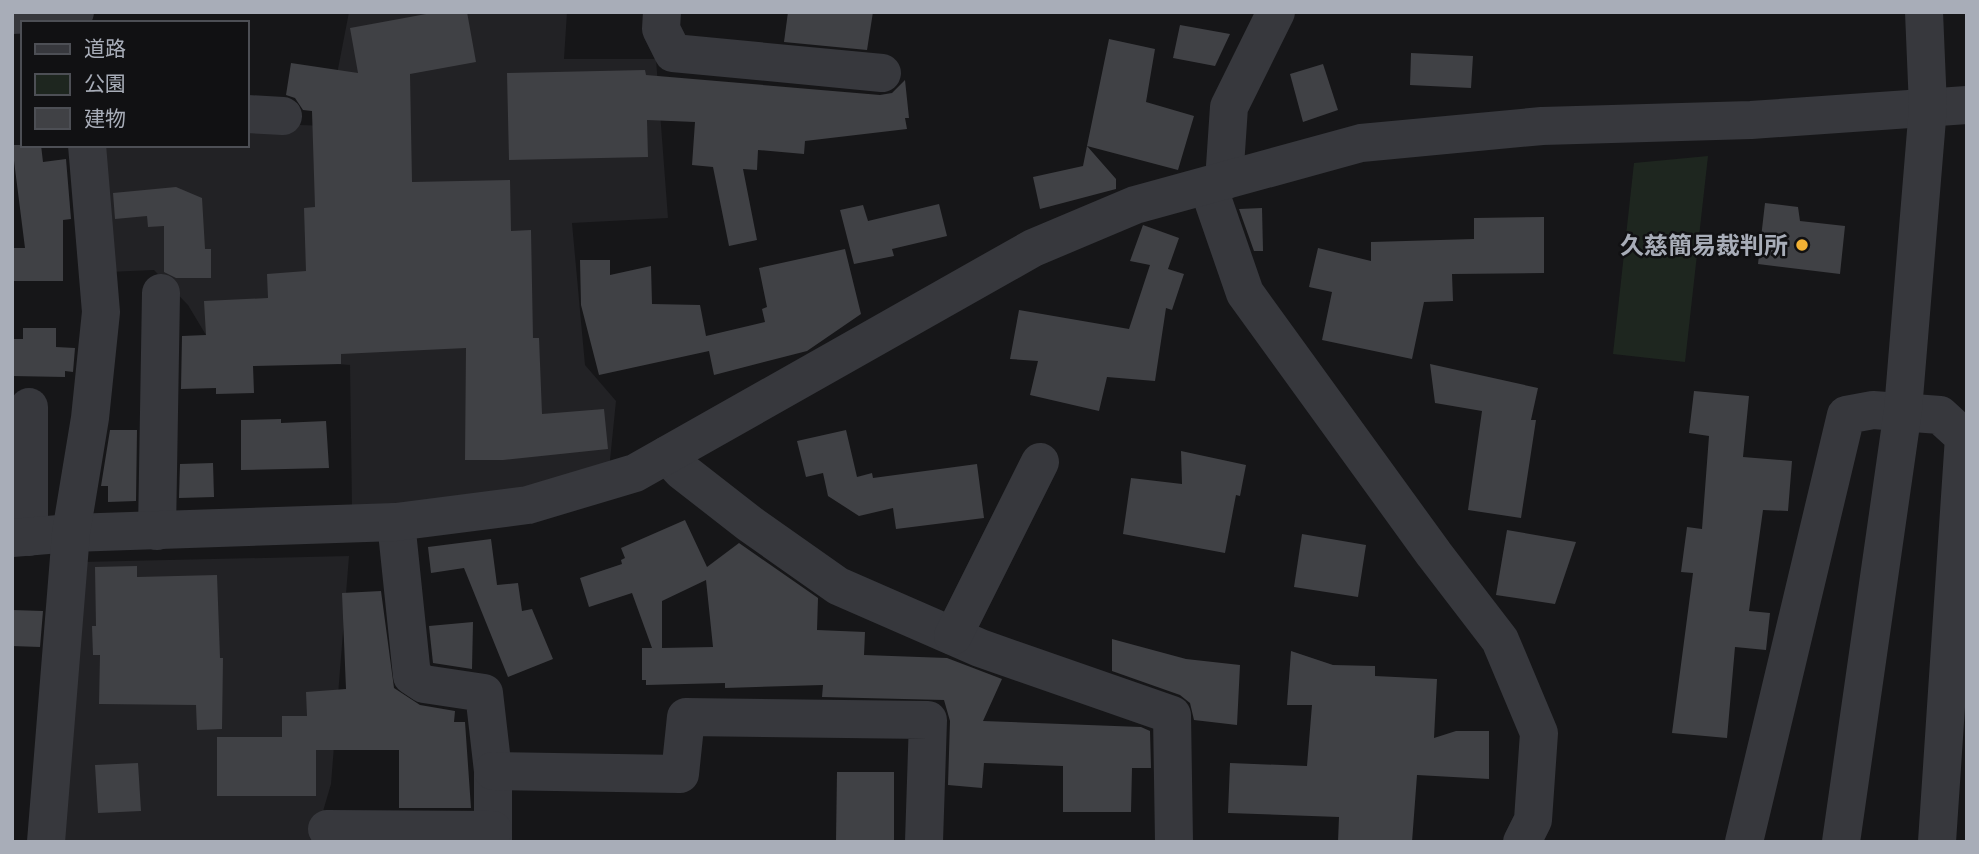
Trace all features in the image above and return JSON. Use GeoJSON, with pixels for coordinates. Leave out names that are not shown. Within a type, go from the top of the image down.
{"type":"FeatureCollection","features":[{"type":"Feature","properties":{"kind":"street"},"geometry":{"type":"LineString","coordinates":[[12,15],[75,12]]}},
{"type":"Feature","properties":{"kind":"street"},"geometry":{"type":"LineString","coordinates":[[662,12],[662,29],[673,53],[882,73]]}},
{"type":"Feature","properties":{"kind":"street"},"geometry":{"type":"LineString","coordinates":[[1276,12],[1229,107],[1216,183],[1245,293],[1434,554],[1500,640],[1539,733],[1532,820],[1522,842]]}},
{"type":"Feature","properties":{"kind":"street"},"geometry":{"type":"LineString","coordinates":[[1841,842],[1901,424],[1928,107],[1924,12]]}},
{"type":"Feature","properties":{"kind":"street"},"geometry":{"type":"LineString","coordinates":[[29,407],[20,538],[71,533],[396,523],[528,505],[635,473],[1033,248],[1135,205],[1361,143],[1542,126],[1751,120],[1967,105]]}},
{"type":"Feature","properties":{"kind":"street"},"geometry":{"type":"LineString","coordinates":[[46,842],[71,533],[90,418],[101,312],[87,147]]}},
{"type":"Feature","properties":{"kind":"street"},"geometry":{"type":"LineString","coordinates":[[157,531],[161,293]]}},
{"type":"Feature","properties":{"kind":"street"},"geometry":{"type":"LineString","coordinates":[[1744,842],[1846,415],[1873,410],[1901,424],[1940,415],[1964,437],[1937,842]]}},
{"type":"Feature","properties":{"kind":"street"},"geometry":{"type":"LineString","coordinates":[[667,455],[681,471],[750,524],[838,586],[953,636],[1172,715],[1174,842]]}},
{"type":"Feature","properties":{"kind":"street"},"geometry":{"type":"LineString","coordinates":[[953,636],[1040,462]]}},
{"type":"Feature","properties":{"kind":"street"},"geometry":{"type":"LineString","coordinates":[[327,829],[493,836],[493,771],[484,693],[424,684],[412,676],[396,523]]}},
{"type":"Feature","properties":{"kind":"street"},"geometry":{"type":"LineString","coordinates":[[493,771],[680,775],[686,717],[929,720],[924,842]]}},
{"type":"Feature","properties":{"kind":"shaded area"},"geometry":{"type":"Polygon","coordinates":[[[349,12],[567,12],[564,59],[656,59],[668,218],[572,223],[585,365],[616,401],[609,470],[519,489],[352,509],[350,365],[218,355],[188,305],[154,270],[108,272],[98,147],[248,147],[248,123],[327,126],[349,12]]]}},
{"type":"Feature","properties":{"kind":"shaded area"},"geometry":{"type":"Polygon","coordinates":[[[349,556],[331,784],[321,818],[318,842],[55,842],[81,562],[349,556]]]}},
{"type":"Feature","properties":{"kind":"green space"},"geometry":{"type":"Polygon","coordinates":[[[1708,156],[1685,362],[1613,354],[1634,163],[1708,156]]]}},
{"type":"Feature","properties":{"kind":"building"},"geometry":{"type":"Polygon","coordinates":[[[437,12],[467,12],[476,62],[410,74],[412,182],[510,180],[511,231],[531,230],[533,338],[539,338],[542,414],[604,409],[608,449],[503,460],[465,460],[466,348],[341,354],[341,364],[253,366],[254,393],[216,394],[216,388],[181,389],[182,336],[206,335],[204,301],[268,298],[267,274],[306,271],[304,208],[315,207],[312,111],[303,110],[295,98],[286,95],[291,63],[358,73],[350,28],[437,12]]]}},
{"type":"Feature","properties":{"kind":"building"},"geometry":{"type":"Polygon","coordinates":[[[788,12],[873,12],[867,50],[784,42],[788,12]]]}},
{"type":"Feature","properties":{"kind":"building"},"geometry":{"type":"Polygon","coordinates":[[[1180,25],[1230,34],[1215,66],[1173,58],[1180,25]]]}},
{"type":"Feature","properties":{"kind":"building"},"geometry":{"type":"Polygon","coordinates":[[[1109,39],[1155,49],[1146,102],[1194,116],[1178,170],[1087,146],[1109,39]]]}},
{"type":"Feature","properties":{"kind":"building"},"geometry":{"type":"Polygon","coordinates":[[[1411,53],[1473,56],[1471,88],[1410,85],[1411,53]]]}},
{"type":"Feature","properties":{"kind":"building"},"geometry":{"type":"Polygon","coordinates":[[[1323,64],[1338,110],[1303,122],[1290,74],[1323,64]]]}},
{"type":"Feature","properties":{"kind":"building"},"geometry":{"type":"Polygon","coordinates":[[[645,70],[646,75],[880,95],[892,93],[905,80],[909,118],[905,118],[907,129],[805,141],[804,154],[758,150],[757,170],[743,169],[757,240],[729,246],[713,167],[692,165],[695,122],[647,120],[648,157],[509,160],[507,73],[645,70]]]}},
{"type":"Feature","properties":{"kind":"building"},"geometry":{"type":"Polygon","coordinates":[[[12,145],[41,147],[43,162],[66,159],[71,219],[63,220],[63,281],[12,281],[12,248],[25,248],[12,145]]]}},
{"type":"Feature","properties":{"kind":"building"},"geometry":{"type":"Polygon","coordinates":[[[1087,146],[1116,179],[1116,189],[1040,209],[1033,177],[1083,166],[1087,146]]]}},
{"type":"Feature","properties":{"kind":"building"},"geometry":{"type":"Polygon","coordinates":[[[176,187],[202,198],[205,249],[211,249],[211,278],[176,278],[164,272],[164,226],[148,227],[147,216],[115,219],[113,193],[176,187]]]}},
{"type":"Feature","properties":{"kind":"building","name":"久慈簡易裁判所"},"geometry":{"type":"Polygon","coordinates":[[[1765,203],[1798,207],[1800,221],[1845,226],[1840,274],[1758,264],[1765,203]]]}},
{"type":"Feature","properties":{"kind":"building"},"geometry":{"type":"Polygon","coordinates":[[[939,204],[947,236],[892,249],[894,256],[854,264],[840,210],[863,205],[868,221],[939,204]]]}},
{"type":"Feature","properties":{"kind":"building"},"geometry":{"type":"Polygon","coordinates":[[[1262,208],[1263,251],[1254,251],[1239,209],[1262,208]]]}},
{"type":"Feature","properties":{"kind":"building"},"geometry":{"type":"Polygon","coordinates":[[[1544,217],[1544,273],[1452,274],[1453,301],[1424,302],[1412,359],[1322,340],[1332,292],[1309,287],[1318,248],[1371,261],[1371,242],[1474,239],[1474,218],[1544,217]]]}},
{"type":"Feature","properties":{"kind":"building"},"geometry":{"type":"Polygon","coordinates":[[[1143,225],[1179,238],[1168,269],[1184,274],[1172,310],[1166,308],[1155,381],[1107,377],[1099,411],[1030,395],[1038,361],[1010,359],[1019,310],[1129,329],[1150,265],[1130,261],[1143,225]]]}},
{"type":"Feature","properties":{"kind":"building"},"geometry":{"type":"Polygon","coordinates":[[[845,249],[861,314],[807,351],[714,375],[709,351],[599,375],[581,305],[580,260],[610,260],[610,275],[651,266],[652,304],[700,305],[706,336],[765,322],[762,309],[767,307],[759,268],[845,249]]]}},
{"type":"Feature","properties":{"kind":"building"},"geometry":{"type":"Polygon","coordinates":[[[23,328],[56,328],[56,347],[75,348],[73,372],[65,371],[65,377],[12,376],[12,339],[23,339],[23,328]]]}},
{"type":"Feature","properties":{"kind":"building"},"geometry":{"type":"Polygon","coordinates":[[[1430,364],[1538,388],[1531,420],[1536,420],[1521,518],[1468,510],[1482,411],[1435,403],[1430,364]]]}},
{"type":"Feature","properties":{"kind":"building"},"geometry":{"type":"Polygon","coordinates":[[[1694,391],[1749,396],[1743,457],[1792,461],[1788,511],[1763,510],[1749,611],[1770,613],[1766,650],[1735,647],[1727,738],[1672,733],[1693,573],[1681,572],[1687,527],[1702,529],[1709,436],[1689,433],[1694,391]]]}},
{"type":"Feature","properties":{"kind":"building"},"geometry":{"type":"Polygon","coordinates":[[[281,419],[281,423],[326,421],[329,468],[241,470],[241,420],[281,419]]]}},
{"type":"Feature","properties":{"kind":"building"},"geometry":{"type":"Polygon","coordinates":[[[110,430],[137,430],[136,501],[108,502],[108,486],[101,486],[110,430]]]}},
{"type":"Feature","properties":{"kind":"building"},"geometry":{"type":"Polygon","coordinates":[[[846,430],[857,477],[872,473],[873,478],[977,464],[984,518],[896,529],[893,508],[859,516],[828,496],[823,473],[806,477],[797,441],[846,430]]]}},
{"type":"Feature","properties":{"kind":"building"},"geometry":{"type":"Polygon","coordinates":[[[1181,451],[1246,465],[1240,496],[1236,495],[1225,553],[1123,534],[1131,478],[1182,484],[1181,451]]]}},
{"type":"Feature","properties":{"kind":"building"},"geometry":{"type":"Polygon","coordinates":[[[213,463],[214,497],[179,498],[180,464],[213,463]]]}},
{"type":"Feature","properties":{"kind":"building"},"geometry":{"type":"Polygon","coordinates":[[[685,520],[707,567],[739,543],[818,598],[817,630],[865,632],[864,655],[947,658],[1002,679],[983,721],[1141,727],[1150,731],[1151,768],[1132,768],[1131,812],[1063,812],[1063,766],[984,763],[982,788],[948,785],[950,721],[944,700],[822,697],[823,685],[725,688],[725,683],[646,685],[646,680],[642,680],[642,648],[652,648],[632,593],[589,607],[580,578],[622,564],[621,560],[625,558],[621,548],[685,520]],[[706,580],[662,601],[662,648],[713,647],[706,580]]]}},
{"type":"Feature","properties":{"kind":"building"},"geometry":{"type":"Polygon","coordinates":[[[1507,530],[1576,542],[1555,604],[1496,595],[1507,530]]]}},
{"type":"Feature","properties":{"kind":"building"},"geometry":{"type":"Polygon","coordinates":[[[1302,534],[1366,545],[1358,597],[1294,587],[1302,534]]]}},
{"type":"Feature","properties":{"kind":"building"},"geometry":{"type":"Polygon","coordinates":[[[491,539],[497,585],[518,583],[522,611],[532,609],[553,659],[508,677],[464,568],[431,573],[428,547],[491,539]]]}},
{"type":"Feature","properties":{"kind":"building"},"geometry":{"type":"Polygon","coordinates":[[[137,566],[137,577],[217,575],[220,658],[223,658],[222,729],[197,730],[196,705],[99,704],[100,655],[93,655],[92,626],[96,626],[95,567],[137,566]]]}},
{"type":"Feature","properties":{"kind":"building"},"geometry":{"type":"Polygon","coordinates":[[[381,591],[394,688],[420,705],[455,711],[454,722],[465,722],[471,808],[399,808],[399,750],[316,750],[316,796],[217,796],[217,737],[282,737],[282,716],[307,716],[306,692],[346,689],[342,593],[381,591]]]}},
{"type":"Feature","properties":{"kind":"building"},"geometry":{"type":"Polygon","coordinates":[[[12,610],[43,611],[40,647],[12,646],[12,610]]]}},
{"type":"Feature","properties":{"kind":"building"},"geometry":{"type":"Polygon","coordinates":[[[473,622],[472,669],[433,663],[429,626],[473,622]]]}},
{"type":"Feature","properties":{"kind":"building"},"geometry":{"type":"Polygon","coordinates":[[[1112,639],[1186,659],[1240,665],[1237,725],[1194,720],[1190,703],[1180,695],[1112,671],[1112,639]]]}},
{"type":"Feature","properties":{"kind":"building"},"geometry":{"type":"Polygon","coordinates":[[[1291,651],[1333,665],[1375,666],[1375,676],[1437,679],[1434,738],[1456,731],[1489,731],[1489,779],[1417,775],[1412,842],[1338,842],[1339,817],[1228,813],[1230,763],[1307,766],[1312,705],[1287,705],[1291,651]]]}},
{"type":"Feature","properties":{"kind":"building"},"geometry":{"type":"Polygon","coordinates":[[[138,763],[141,811],[98,813],[95,765],[138,763]]]}},
{"type":"Feature","properties":{"kind":"building"},"geometry":{"type":"Polygon","coordinates":[[[837,772],[894,772],[894,842],[836,842],[837,772]]]}},
{"type":"Feature","properties":{"kind":"place","name":"久慈簡易裁判所"},"geometry":{"type":"Point","coordinates":[1802,245]}}]}
